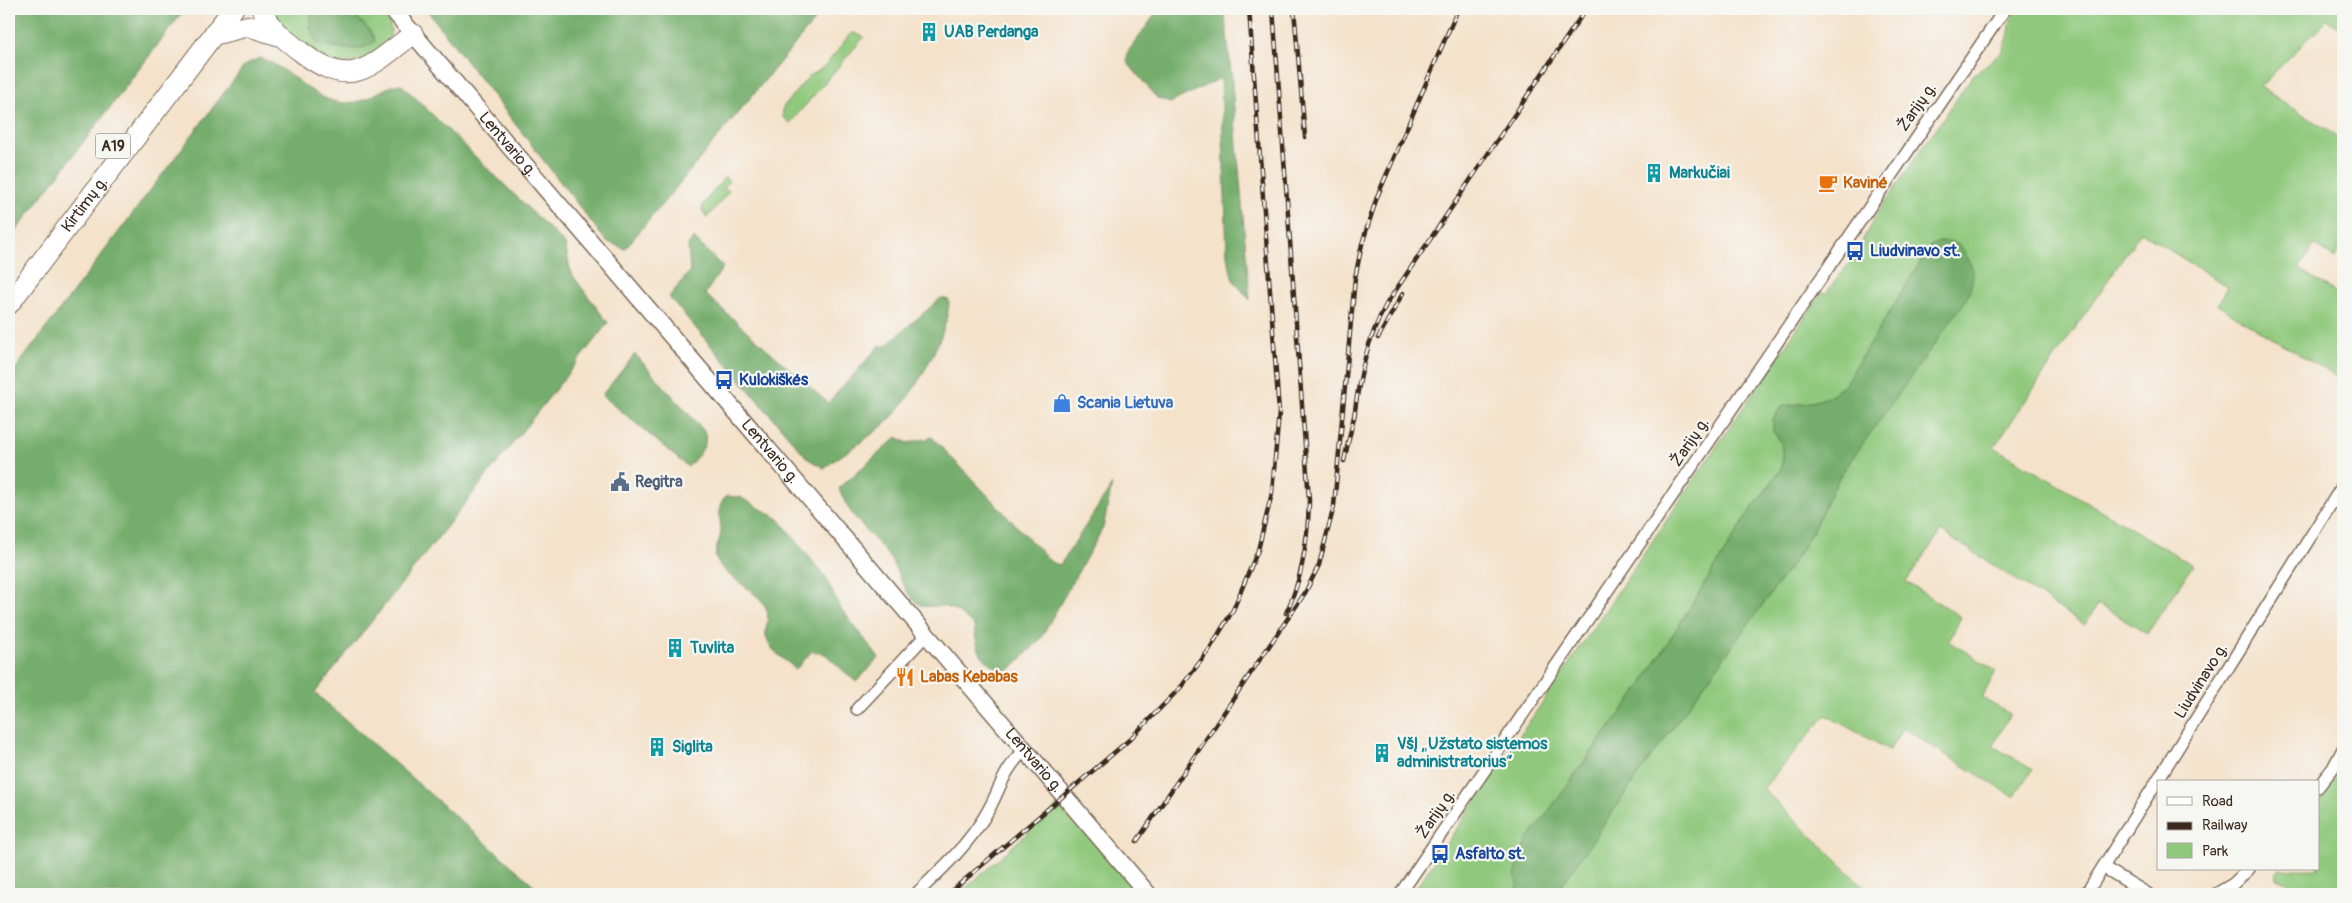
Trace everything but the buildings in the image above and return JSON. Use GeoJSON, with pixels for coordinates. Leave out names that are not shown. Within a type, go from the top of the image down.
{"type":"FeatureCollection","features":[{"type":"Feature","properties":{"kind":"highway","name":"Kirtimų g."},"geometry":{"type":"LineString","coordinates":[[9,284],[217,9]]}},
{"type":"Feature","properties":{"kind":"highway","name":"Kirtimų g."},"geometry":{"type":"LineString","coordinates":[[9,304],[233,9]]}},
{"type":"Feature","properties":{"kind":"highway"},"geometry":{"type":"LineString","coordinates":[[262,9],[280,36],[322,68],[346,73],[364,68],[373,63],[414,34]]}},
{"type":"Feature","properties":{"kind":"highway"},"geometry":{"type":"LineString","coordinates":[[213,35],[248,26],[280,36]]}},
{"type":"Feature","properties":{"kind":"main road","name":"Lentvario g."},"geometry":{"type":"LineString","coordinates":[[392,9],[1148,894]]}},
{"type":"Feature","properties":{"kind":"street","name":"Žarijų g."},"geometry":{"type":"LineString","coordinates":[[1400,894],[2005,9]]}},
{"type":"Feature","properties":{"kind":"street","name":"Liudvinavo g."},"geometry":{"type":"LineString","coordinates":[[2158,780],[2343,485]]}},
{"type":"Feature","properties":{"kind":"street"},"geometry":{"type":"LineString","coordinates":[[858,709],[926,635]]}},
{"type":"Feature","properties":{"kind":"street"},"geometry":{"type":"LineString","coordinates":[[2320,784],[2333,768],[2343,749]]}},
{"type":"Feature","properties":{"kind":"street"},"geometry":{"type":"LineString","coordinates":[[916,894],[969,840],[985,816],[1003,776],[1010,765],[1025,750]]}},
{"type":"Feature","properties":{"kind":"street","name":"Liudvinavo g."},"geometry":{"type":"LineString","coordinates":[[2086,894],[2157,781]]}},
{"type":"Feature","properties":{"kind":"street"},"geometry":{"type":"LineString","coordinates":[[2103,867],[2148,894]]}},
{"type":"Feature","properties":{"kind":"street"},"geometry":{"type":"LineString","coordinates":[[2216,894],[2233,884],[2249,870]]}},
{"type":"Feature","properties":{"kind":"green space"},"geometry":{"type":"Polygon","coordinates":[[[9,9],[185,9],[9,240],[9,9]]]}},
{"type":"Feature","properties":{"kind":"green space"},"geometry":{"type":"Polygon","coordinates":[[[266,9],[314,9],[309,19],[371,32],[349,9],[379,9],[388,21],[391,32],[384,44],[364,59],[351,64],[334,62],[317,55],[301,44],[266,9]]]}},
{"type":"Feature","properties":{"kind":"green space"},"geometry":{"type":"Polygon","coordinates":[[[314,9],[349,9],[371,32],[375,41],[363,48],[355,49],[339,48],[317,43],[310,26],[314,9]]]}},
{"type":"Feature","properties":{"kind":"green space"},"geometry":{"type":"Polygon","coordinates":[[[426,9],[824,9],[625,249],[606,241],[426,9]]]}},
{"type":"Feature","properties":{"kind":"green space"},"geometry":{"type":"Polygon","coordinates":[[[1159,9],[1224,9],[1250,300],[1233,280],[1227,256],[1221,78],[1170,103],[1157,98],[1127,62],[1127,53],[1159,9]]]}},
{"type":"Feature","properties":{"kind":"green space"},"geometry":{"type":"Polygon","coordinates":[[[2016,9],[2343,9],[2343,30],[2327,20],[2260,87],[2343,140],[2343,238],[2335,258],[2314,245],[2299,269],[2343,297],[2343,379],[2217,305],[2228,287],[2141,232],[1994,447],[2193,565],[2147,634],[2098,604],[2085,625],[1941,531],[1906,582],[1961,617],[1949,641],[1996,671],[1982,698],[2010,714],[1993,746],[2033,770],[2014,797],[1904,729],[1889,750],[1826,715],[1763,789],[1871,894],[1556,894],[1636,778],[1793,563],[1812,532],[1839,477],[1931,245],[1846,382],[1831,395],[1824,398],[1808,403],[1781,407],[1773,419],[1773,431],[1781,442],[1783,459],[1780,471],[1751,510],[1640,687],[1574,775],[1518,892],[1519,894],[1412,894],[1822,292],[1825,294],[1865,243],[1862,241],[1876,215],[1973,75],[2001,53],[2008,38],[2011,20],[2016,9]]]}},
{"type":"Feature","properties":{"kind":"green space"},"geometry":{"type":"Polygon","coordinates":[[[855,33],[864,37],[790,123],[783,117],[783,107],[810,75],[820,69],[831,58],[850,34],[855,33]]]}},
{"type":"Feature","properties":{"kind":"green space"},"geometry":{"type":"Polygon","coordinates":[[[259,58],[281,68],[312,91],[334,101],[355,102],[368,98],[394,85],[401,84],[565,244],[571,273],[608,323],[315,693],[544,894],[9,894],[9,377],[245,65],[259,58]]]}},
{"type":"Feature","properties":{"kind":"green space"},"geometry":{"type":"Polygon","coordinates":[[[725,177],[729,181],[724,188],[729,191],[707,218],[702,210],[703,204],[725,177]]]}},
{"type":"Feature","properties":{"kind":"green space"},"geometry":{"type":"Polygon","coordinates":[[[694,238],[723,267],[705,294],[828,403],[880,345],[884,347],[941,298],[949,300],[947,314],[937,346],[920,379],[891,418],[867,438],[824,468],[808,459],[669,297],[690,271],[688,245],[694,238]]]}},
{"type":"Feature","properties":{"kind":"green space"},"geometry":{"type":"Polygon","coordinates":[[[1942,241],[1958,244],[1971,265],[1973,277],[1966,300],[1839,477],[1812,532],[1793,563],[1636,778],[1556,894],[1519,894],[1515,874],[1528,839],[1640,687],[1751,510],[1780,471],[1783,459],[1781,442],[1773,431],[1773,419],[1781,407],[1808,403],[1824,398],[1831,395],[1846,382],[1931,245],[1942,241]]]}},
{"type":"Feature","properties":{"kind":"green space"},"geometry":{"type":"Polygon","coordinates":[[[635,354],[704,431],[704,446],[688,467],[602,395],[635,354]]]}},
{"type":"Feature","properties":{"kind":"green space"},"geometry":{"type":"Polygon","coordinates":[[[897,437],[908,443],[932,437],[1051,562],[1060,565],[1112,485],[1103,528],[1039,641],[1011,669],[1004,671],[985,659],[978,649],[974,626],[960,614],[942,606],[928,607],[919,604],[913,599],[904,587],[886,553],[853,515],[843,498],[839,488],[897,437]]]}},
{"type":"Feature","properties":{"kind":"green space"},"geometry":{"type":"Polygon","coordinates":[[[726,496],[740,497],[779,519],[825,577],[839,606],[879,658],[856,682],[825,654],[812,651],[796,669],[771,646],[766,635],[768,617],[765,606],[754,593],[731,577],[719,565],[716,558],[721,532],[719,510],[726,496]]]}},
{"type":"Feature","properties":{"kind":"green space"},"geometry":{"type":"Polygon","coordinates":[[[2343,764],[2343,894],[2304,894],[2275,876],[2278,870],[2320,870],[2320,802],[2343,764]]]}},
{"type":"Feature","properties":{"kind":"green space"},"geometry":{"type":"Polygon","coordinates":[[[1061,803],[1139,894],[959,894],[1061,803]]]}},
{"type":"Feature","properties":{"kind":"railway"},"geometry":{"type":"LineString","coordinates":[[948,894],[1129,740],[1181,687],[1209,650],[1233,610],[1258,550],[1272,493],[1279,412],[1249,9]]}},
{"type":"Feature","properties":{"kind":"railway"},"geometry":{"type":"LineString","coordinates":[[1273,9],[1309,500],[1304,558],[1297,586],[1286,613]]}},
{"type":"Feature","properties":{"kind":"railway"},"geometry":{"type":"LineString","coordinates":[[1294,9],[1305,137]]}},
{"type":"Feature","properties":{"kind":"railway"},"geometry":{"type":"LineString","coordinates":[[1137,841],[1305,593],[1319,565],[1334,506],[1355,278],[1362,244],[1377,197],[1458,9]]}},
{"type":"Feature","properties":{"kind":"railway"},"geometry":{"type":"LineString","coordinates":[[1354,418],[1358,388],[1369,344],[1387,303],[1586,9]]}},
{"type":"Feature","properties":{"kind":"railway"},"geometry":{"type":"LineString","coordinates":[[1378,338],[1403,293]]}},
{"type":"Feature","properties":{"kind":"railway"},"geometry":{"type":"LineString","coordinates":[[1344,461],[1355,412]]}},
{"type":"Feature","properties":{"kind":"place","name":"UAB Perdanga"},"geometry":{"type":"Point","coordinates":[929,32]}},
{"type":"Feature","properties":{"kind":"place","name":"Markučiai"},"geometry":{"type":"Point","coordinates":[1654,173]}},
{"type":"Feature","properties":{"kind":"place","name":"Kavinė"},"geometry":{"type":"Point","coordinates":[1828,183]}},
{"type":"Feature","properties":{"kind":"place","name":"Liudvinavo st."},"geometry":{"type":"Point","coordinates":[1855,251]}},
{"type":"Feature","properties":{"kind":"place","name":"Kulokiškės"},"geometry":{"type":"Point","coordinates":[724,380]}},
{"type":"Feature","properties":{"kind":"place","name":"Scania Lietuva"},"geometry":{"type":"Point","coordinates":[1062,403]}},
{"type":"Feature","properties":{"kind":"place","name":"Regitra"},"geometry":{"type":"Point","coordinates":[620,482]}},
{"type":"Feature","properties":{"kind":"place","name":"Tuvlita"},"geometry":{"type":"Point","coordinates":[675,648]}},
{"type":"Feature","properties":{"kind":"place","name":"Labas Kebabas"},"geometry":{"type":"Point","coordinates":[905,677]}},
{"type":"Feature","properties":{"kind":"place","name":"Siglita"},"geometry":{"type":"Point","coordinates":[657,747]}},
{"type":"Feature","properties":{"kind":"place","name":"VšĮ „Užstato sistemos administratorius“"},"geometry":{"type":"Point","coordinates":[1382,753]}},
{"type":"Feature","properties":{"kind":"place","name":"Asfalto st."},"geometry":{"type":"Point","coordinates":[1440,854]}}]}
